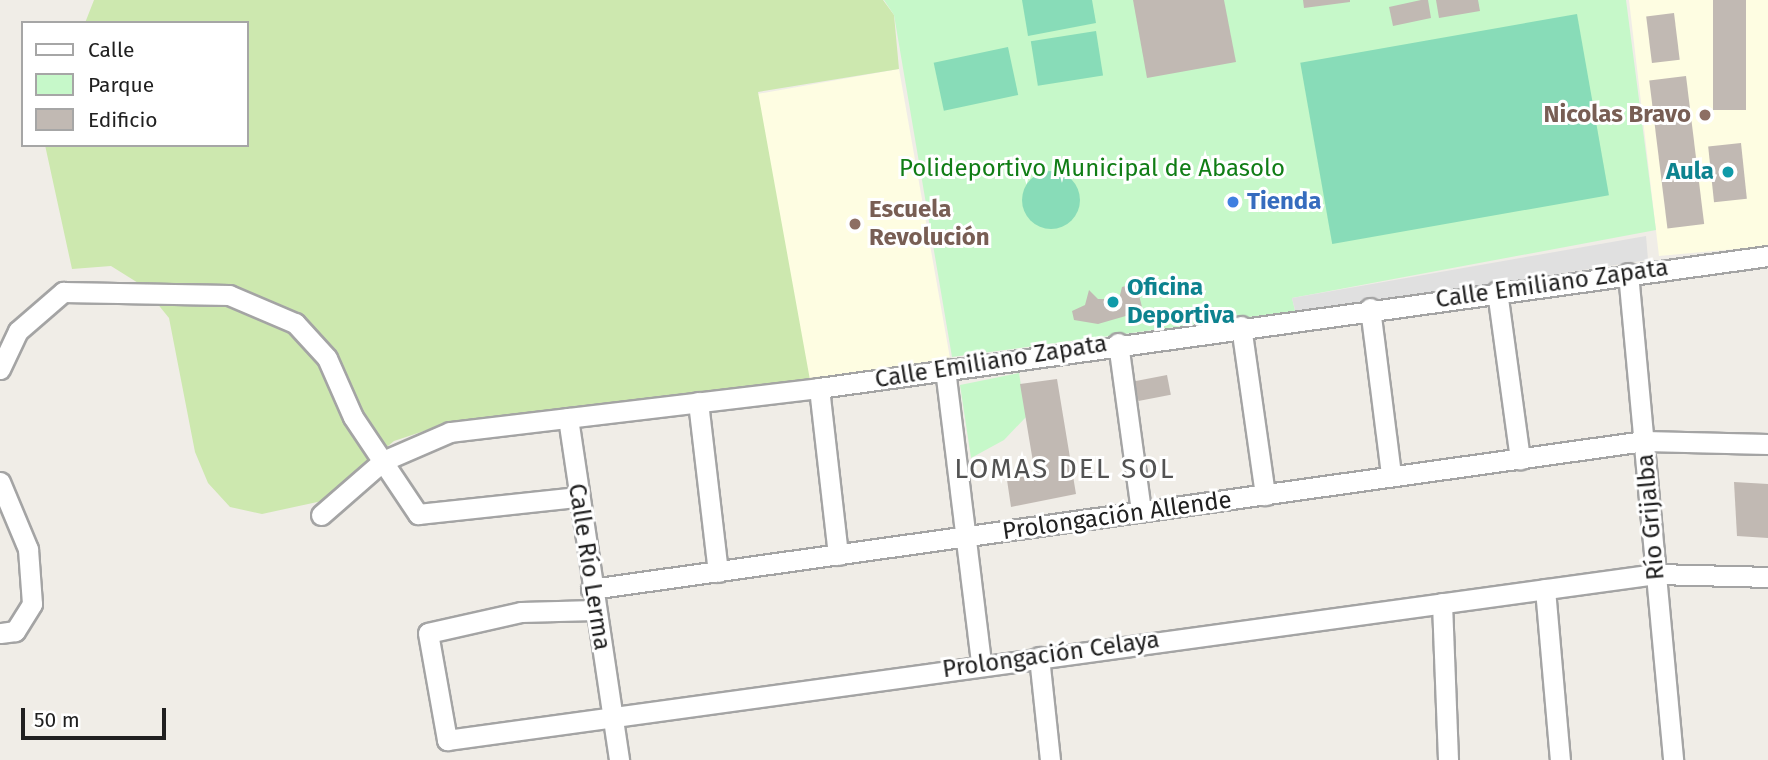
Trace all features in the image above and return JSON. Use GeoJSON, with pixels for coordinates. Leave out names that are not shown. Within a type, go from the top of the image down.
{"type":"FeatureCollection","features":[{"type":"Feature","properties":{"kind":"street","name":"Calle Emiliano Zapata"},"geometry":{"type":"LineString","coordinates":[[321,514],[383,461],[450,432],[819,388],[1118,343],[1768,256]]}},
{"type":"Feature","properties":{"kind":"street","name":"Río Grijalba"},"geometry":{"type":"LineString","coordinates":[[1628,273],[1673,760]]}},
{"type":"Feature","properties":{"kind":"street"},"geometry":{"type":"LineString","coordinates":[[1497,291],[1520,459]]}},
{"type":"Feature","properties":{"kind":"street"},"geometry":{"type":"LineString","coordinates":[[0,369],[18,331],[62,292],[229,295],[261,304],[303,332],[327,358],[353,417],[418,514],[499,503],[578,497]]}},
{"type":"Feature","properties":{"kind":"street"},"geometry":{"type":"LineString","coordinates":[[1370,308],[1391,475]]}},
{"type":"Feature","properties":{"kind":"street"},"geometry":{"type":"LineString","coordinates":[[1241,326],[1265,495]]}},
{"type":"Feature","properties":{"kind":"street"},"geometry":{"type":"LineString","coordinates":[[1118,343],[1141,511]]}},
{"type":"Feature","properties":{"kind":"street"},"geometry":{"type":"LineString","coordinates":[[945,369],[968,539],[981,664]]}},
{"type":"Feature","properties":{"kind":"street"},"geometry":{"type":"LineString","coordinates":[[819,388],[838,555]]}},
{"type":"Feature","properties":{"kind":"street"},"geometry":{"type":"LineString","coordinates":[[698,402],[718,572]]}},
{"type":"Feature","properties":{"kind":"street","name":"Calle Río Lerma"},"geometry":{"type":"LineString","coordinates":[[568,418],[594,610],[620,760]]}},
{"type":"Feature","properties":{"kind":"street","name":"Prolongación Allende"},"geometry":{"type":"LineString","coordinates":[[591,589],[968,539],[1141,511],[1644,441],[1768,444]]}},
{"type":"Feature","properties":{"kind":"street"},"geometry":{"type":"LineString","coordinates":[[0,481],[28,549],[32,604],[16,631],[0,633]]}},
{"type":"Feature","properties":{"kind":"street","name":"Prolongación Celaya"},"geometry":{"type":"LineString","coordinates":[[594,610],[521,612],[428,633],[447,740],[981,664],[1656,574],[1768,577]]}},
{"type":"Feature","properties":{"kind":"street"},"geometry":{"type":"LineString","coordinates":[[1545,589],[1560,760]]}},
{"type":"Feature","properties":{"kind":"street"},"geometry":{"type":"LineString","coordinates":[[1441,603],[1448,760]]}},
{"type":"Feature","properties":{"kind":"street"},"geometry":{"type":"LineString","coordinates":[[1039,657],[1050,760]]}},
{"type":"Feature","properties":{"kind":"shaded area","name":"Nicolas Bravo"},"geometry":{"type":"Polygon","coordinates":[[[1629,0],[1768,0],[1768,246],[1659,256],[1629,0]]]}},
{"type":"Feature","properties":{"kind":"shaded area","name":"Escuela Revolución"},"geometry":{"type":"Polygon","coordinates":[[[899,69],[950,358],[808,383],[757,94],[899,69]]]}},
{"type":"Feature","properties":{"kind":"shaded area"},"geometry":{"type":"Polygon","coordinates":[[[1646,236],[1648,260],[1296,314],[1292,298],[1646,236]]]}},
{"type":"Feature","properties":{"kind":"green space"},"geometry":{"type":"Polygon","coordinates":[[[94,0],[883,0],[894,15],[899,69],[758,92],[810,380],[445,424],[394,441],[322,501],[262,514],[230,507],[208,483],[195,452],[169,318],[143,286],[111,266],[72,269],[45,147],[248,147],[248,21],[86,21],[94,0]]]}},
{"type":"Feature","properties":{"kind":"green space","name":"Polideportivo Municipal de Abasolo"},"geometry":{"type":"Polygon","coordinates":[[[884,0],[1626,0],[1656,230],[1292,298],[1295,311],[952,357],[894,15],[884,0]]]}},
{"type":"Feature","properties":{"kind":"green space"},"geometry":{"type":"Polygon","coordinates":[[[1022,0],[1092,0],[1096,23],[1028,36],[1022,0]]]}},
{"type":"Feature","properties":{"kind":"green space"},"geometry":{"type":"Polygon","coordinates":[[[1577,14],[1609,195],[1332,244],[1300,63],[1577,14]]]}},
{"type":"Feature","properties":{"kind":"green space"},"geometry":{"type":"Polygon","coordinates":[[[1096,31],[1103,75],[1038,86],[1031,41],[1096,31]]]}},
{"type":"Feature","properties":{"kind":"green space"},"geometry":{"type":"Polygon","coordinates":[[[1008,47],[1018,95],[944,111],[934,63],[1008,47]]]}},
{"type":"Feature","properties":{"kind":"green space"},"geometry":{"type":"Polygon","coordinates":[[[1051,171],[1062,173],[1075,184],[1080,200],[1078,211],[1067,224],[1051,229],[1040,227],[1027,216],[1022,200],[1024,189],[1035,176],[1051,171]]]}},
{"type":"Feature","properties":{"kind":"green space"},"geometry":{"type":"Polygon","coordinates":[[[1019,373],[1026,417],[1004,440],[971,458],[960,385],[1019,373]]]}},
{"type":"Feature","properties":{"kind":"building"},"geometry":{"type":"Polygon","coordinates":[[[1133,0],[1224,0],[1236,62],[1147,78],[1133,0]]]}},
{"type":"Feature","properties":{"kind":"building"},"geometry":{"type":"Polygon","coordinates":[[[1303,0],[1350,0],[1350,2],[1304,8],[1303,0]]]}},
{"type":"Feature","properties":{"kind":"building"},"geometry":{"type":"Polygon","coordinates":[[[1428,0],[1431,18],[1393,26],[1389,7],[1428,0]]]}},
{"type":"Feature","properties":{"kind":"building"},"geometry":{"type":"Polygon","coordinates":[[[1436,0],[1478,0],[1480,11],[1439,18],[1436,0]]]}},
{"type":"Feature","properties":{"kind":"building"},"geometry":{"type":"Polygon","coordinates":[[[1713,0],[1746,0],[1746,110],[1713,110],[1713,0]]]}},
{"type":"Feature","properties":{"kind":"building"},"geometry":{"type":"Polygon","coordinates":[[[1674,13],[1680,60],[1652,63],[1646,16],[1674,13]]]}},
{"type":"Feature","properties":{"kind":"building"},"geometry":{"type":"Polygon","coordinates":[[[1686,76],[1704,224],[1667,228],[1649,81],[1686,76]]]}},
{"type":"Feature","properties":{"kind":"building","name":"Aula"},"geometry":{"type":"Polygon","coordinates":[[[1741,143],[1747,199],[1714,202],[1708,146],[1741,143]]]}},
{"type":"Feature","properties":{"kind":"building","name":"Tienda"},"geometry":{"type":"Polygon","coordinates":[[[1239,194],[1242,206],[1228,209],[1225,197],[1239,194]]]}},
{"type":"Feature","properties":{"kind":"building","name":"Oficina Deportiva"},"geometry":{"type":"Polygon","coordinates":[[[1136,283],[1143,311],[1098,324],[1074,320],[1072,311],[1085,305],[1089,290],[1098,299],[1119,299],[1122,287],[1136,283]]]}},
{"type":"Feature","properties":{"kind":"building"},"geometry":{"type":"Polygon","coordinates":[[[1167,375],[1171,395],[1138,401],[1135,381],[1167,375]]]}},
{"type":"Feature","properties":{"kind":"building"},"geometry":{"type":"Polygon","coordinates":[[[1057,379],[1076,494],[1011,507],[1007,480],[1035,474],[1020,384],[1057,379]]]}},
{"type":"Feature","properties":{"kind":"building"},"geometry":{"type":"Polygon","coordinates":[[[1734,482],[1768,484],[1768,538],[1737,536],[1734,482]]]}},
{"type":"Feature","properties":{"kind":"place","name":"Nicolas Bravo"},"geometry":{"type":"Point","coordinates":[1705,115]}},
{"type":"Feature","properties":{"kind":"place","name":"Aula"},"geometry":{"type":"Point","coordinates":[1728,172]}},
{"type":"Feature","properties":{"kind":"place","name":"Tienda"},"geometry":{"type":"Point","coordinates":[1233,202]}},
{"type":"Feature","properties":{"kind":"place","name":"Escuela Revolución"},"geometry":{"type":"Point","coordinates":[855,224]}},
{"type":"Feature","properties":{"kind":"place","name":"Oficina Deportiva"},"geometry":{"type":"Point","coordinates":[1113,302]}},
{"type":"Feature","properties":{"kind":"district","name":"LOMAS DEL SOL"},"geometry":{"type":"Point","coordinates":[1065,469]}}]}
